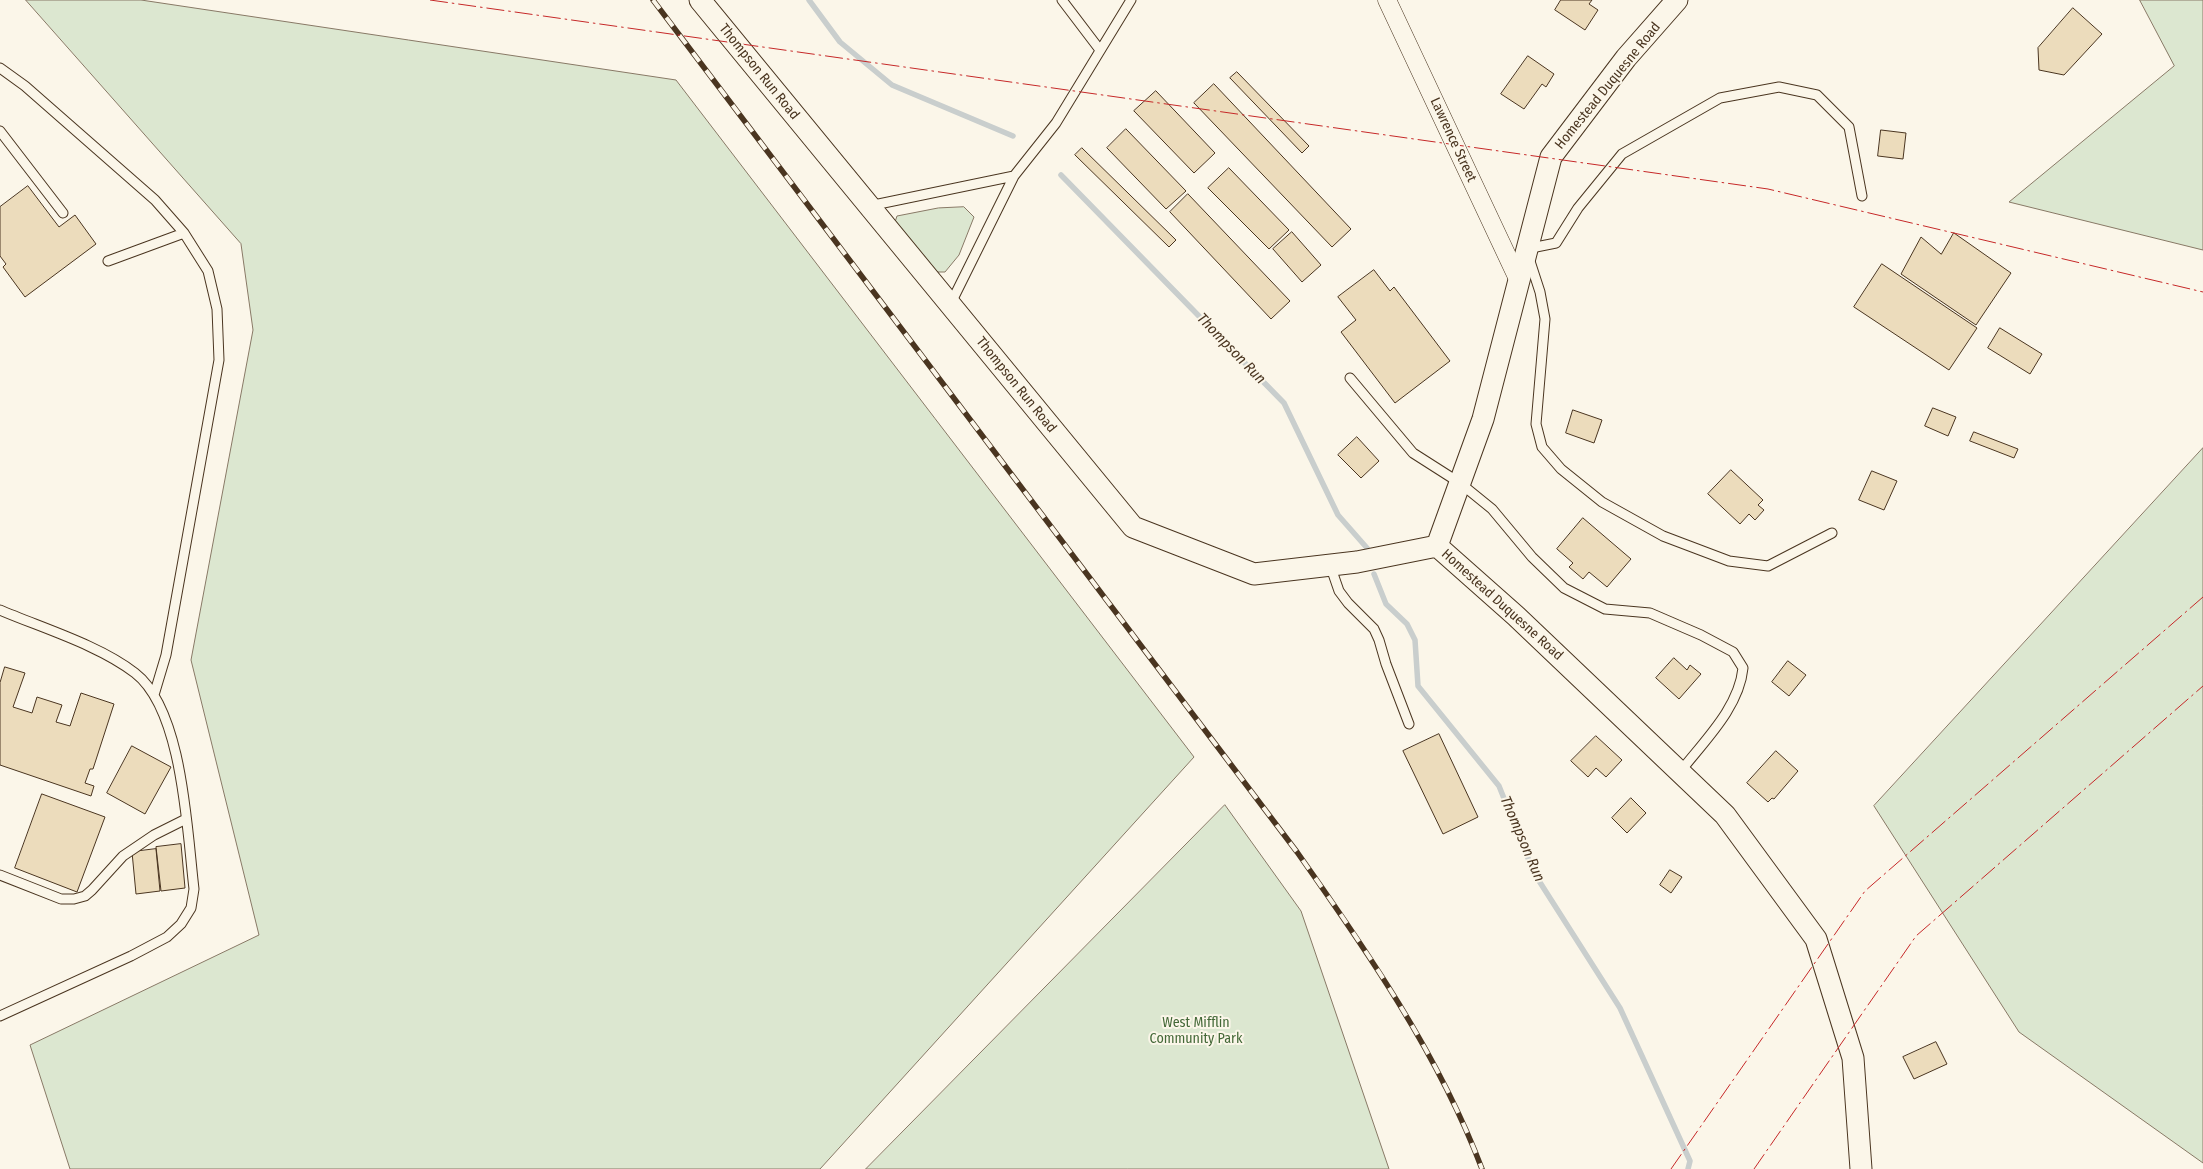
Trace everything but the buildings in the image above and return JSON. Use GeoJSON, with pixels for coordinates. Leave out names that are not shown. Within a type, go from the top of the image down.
{"type":"FeatureCollection","features":[{"type":"Feature","properties":{"kind":"street","name":"Thompson Run Road"},"geometry":{"type":"LineString","coordinates":[[700,0],[1133,527],[1254,574],[1330,565],[1437,546]]}},
{"type":"Feature","properties":{"kind":"street","name":"Lawrence Street"},"geometry":{"type":"LineString","coordinates":[[1387,0],[1518,279]]}},
{"type":"Feature","properties":{"kind":"street","name":"Homestead Duquesne Road"},"geometry":{"type":"LineString","coordinates":[[1677,0],[1626,58],[1551,156],[1483,419],[1437,546],[1516,616],[1725,815],[1816,939],[1853,1058],[1861,1169]]}},
{"type":"Feature","properties":{"kind":"lane"},"geometry":{"type":"LineString","coordinates":[[1062,0],[1100,50]]}},
{"type":"Feature","properties":{"kind":"lane"},"geometry":{"type":"LineString","coordinates":[[950,305],[1014,176],[1056,123],[1131,0]]}},
{"type":"Feature","properties":{"kind":"lane"},"geometry":{"type":"LineString","coordinates":[[1,72],[155,200],[184,233],[208,271],[217,309],[219,360],[166,655],[154,695]]}},
{"type":"Feature","properties":{"kind":"lane"},"geometry":{"type":"LineString","coordinates":[[1832,534],[1768,566],[1729,561],[1663,536],[1610,506],[1561,469],[1542,447],[1536,424],[1544,319],[1540,292],[1526,249],[1556,243],[1578,208],[1622,154],[1720,98],[1779,87],[1817,96],[1849,127],[1862,196]]}},
{"type":"Feature","properties":{"kind":"lane"},"geometry":{"type":"LineString","coordinates":[[0,131],[63,213]]}},
{"type":"Feature","properties":{"kind":"lane"},"geometry":{"type":"LineString","coordinates":[[869,206],[1014,176]]}},
{"type":"Feature","properties":{"kind":"lane"},"geometry":{"type":"LineString","coordinates":[[108,261],[184,233]]}},
{"type":"Feature","properties":{"kind":"lane"},"geometry":{"type":"LineString","coordinates":[[1350,378],[1414,453],[1460,483],[1492,509],[1532,556],[1564,588],[1605,609],[1650,613],[1701,635],[1732,652],[1743,668],[1741,684],[1722,718],[1680,772]]}},
{"type":"Feature","properties":{"kind":"lane"},"geometry":{"type":"LineString","coordinates":[[1330,565],[1339,591],[1348,603],[1374,629],[1409,724]]}},
{"type":"Feature","properties":{"kind":"lane"},"geometry":{"type":"LineString","coordinates":[[0,610],[104,653],[136,674],[154,695],[166,717],[170,735],[186,819],[194,889],[191,908],[181,924],[167,937],[131,956],[0,1016]]}},
{"type":"Feature","properties":{"kind":"lane"},"geometry":{"type":"LineString","coordinates":[[0,875],[61,899],[74,899],[85,896],[123,856],[154,834],[186,819]]}},
{"type":"Feature","properties":{"kind":"green space"},"geometry":{"type":"Polygon","coordinates":[[[26,0],[141,0],[676,80],[1194,757],[820,1169],[70,1169],[30,1045],[259,935],[191,660],[253,330],[241,244],[26,0]]]}},
{"type":"Feature","properties":{"kind":"green space"},"geometry":{"type":"Polygon","coordinates":[[[2140,0],[2203,0],[2203,250],[2009,202],[2174,66],[2140,0]]]}},
{"type":"Feature","properties":{"kind":"green space"},"geometry":{"type":"Polygon","coordinates":[[[964,207],[974,217],[959,255],[945,272],[934,272],[893,228],[897,216],[938,208],[964,207]]]}},
{"type":"Feature","properties":{"kind":"green space"},"geometry":{"type":"Polygon","coordinates":[[[2203,448],[2203,1163],[2019,1032],[1874,806],[2203,448]]]}},
{"type":"Feature","properties":{"kind":"green space","name":"West Mifflin Community Park"},"geometry":{"type":"Polygon","coordinates":[[[1225,805],[1301,911],[1389,1169],[866,1169],[1225,805]]]}},
{"type":"Feature","properties":{"kind":"waterway","name":"Thompson Run"},"geometry":{"type":"LineString","coordinates":[[809,0],[840,42],[892,85],[1013,136]]}},
{"type":"Feature","properties":{"kind":"waterway","name":"Thompson Run"},"geometry":{"type":"LineString","coordinates":[[1061,175],[1284,403],[1338,515],[1367,548]]}},
{"type":"Feature","properties":{"kind":"waterway","name":"Thompson Run"},"geometry":{"type":"LineString","coordinates":[[1374,574],[1386,604],[1407,624],[1415,640],[1418,686],[1499,786],[1534,873],[1620,1008],[1690,1161],[1688,1169]]}},
{"type":"Feature","properties":{"kind":"railway"},"geometry":{"type":"LineString","coordinates":[[653,0],[1297,852],[1400,1005],[1445,1085],[1482,1169]]}},
{"type":"Feature","properties":{"kind":"power"},"geometry":{"type":"LineString","coordinates":[[430,0],[1768,189],[2203,292]]}},
{"type":"Feature","properties":{"kind":"power"},"geometry":{"type":"LineString","coordinates":[[1671,1169],[1865,891],[2203,597]]}},
{"type":"Feature","properties":{"kind":"power"},"geometry":{"type":"LineString","coordinates":[[1754,1169],[1916,936],[2203,686]]}}]}
